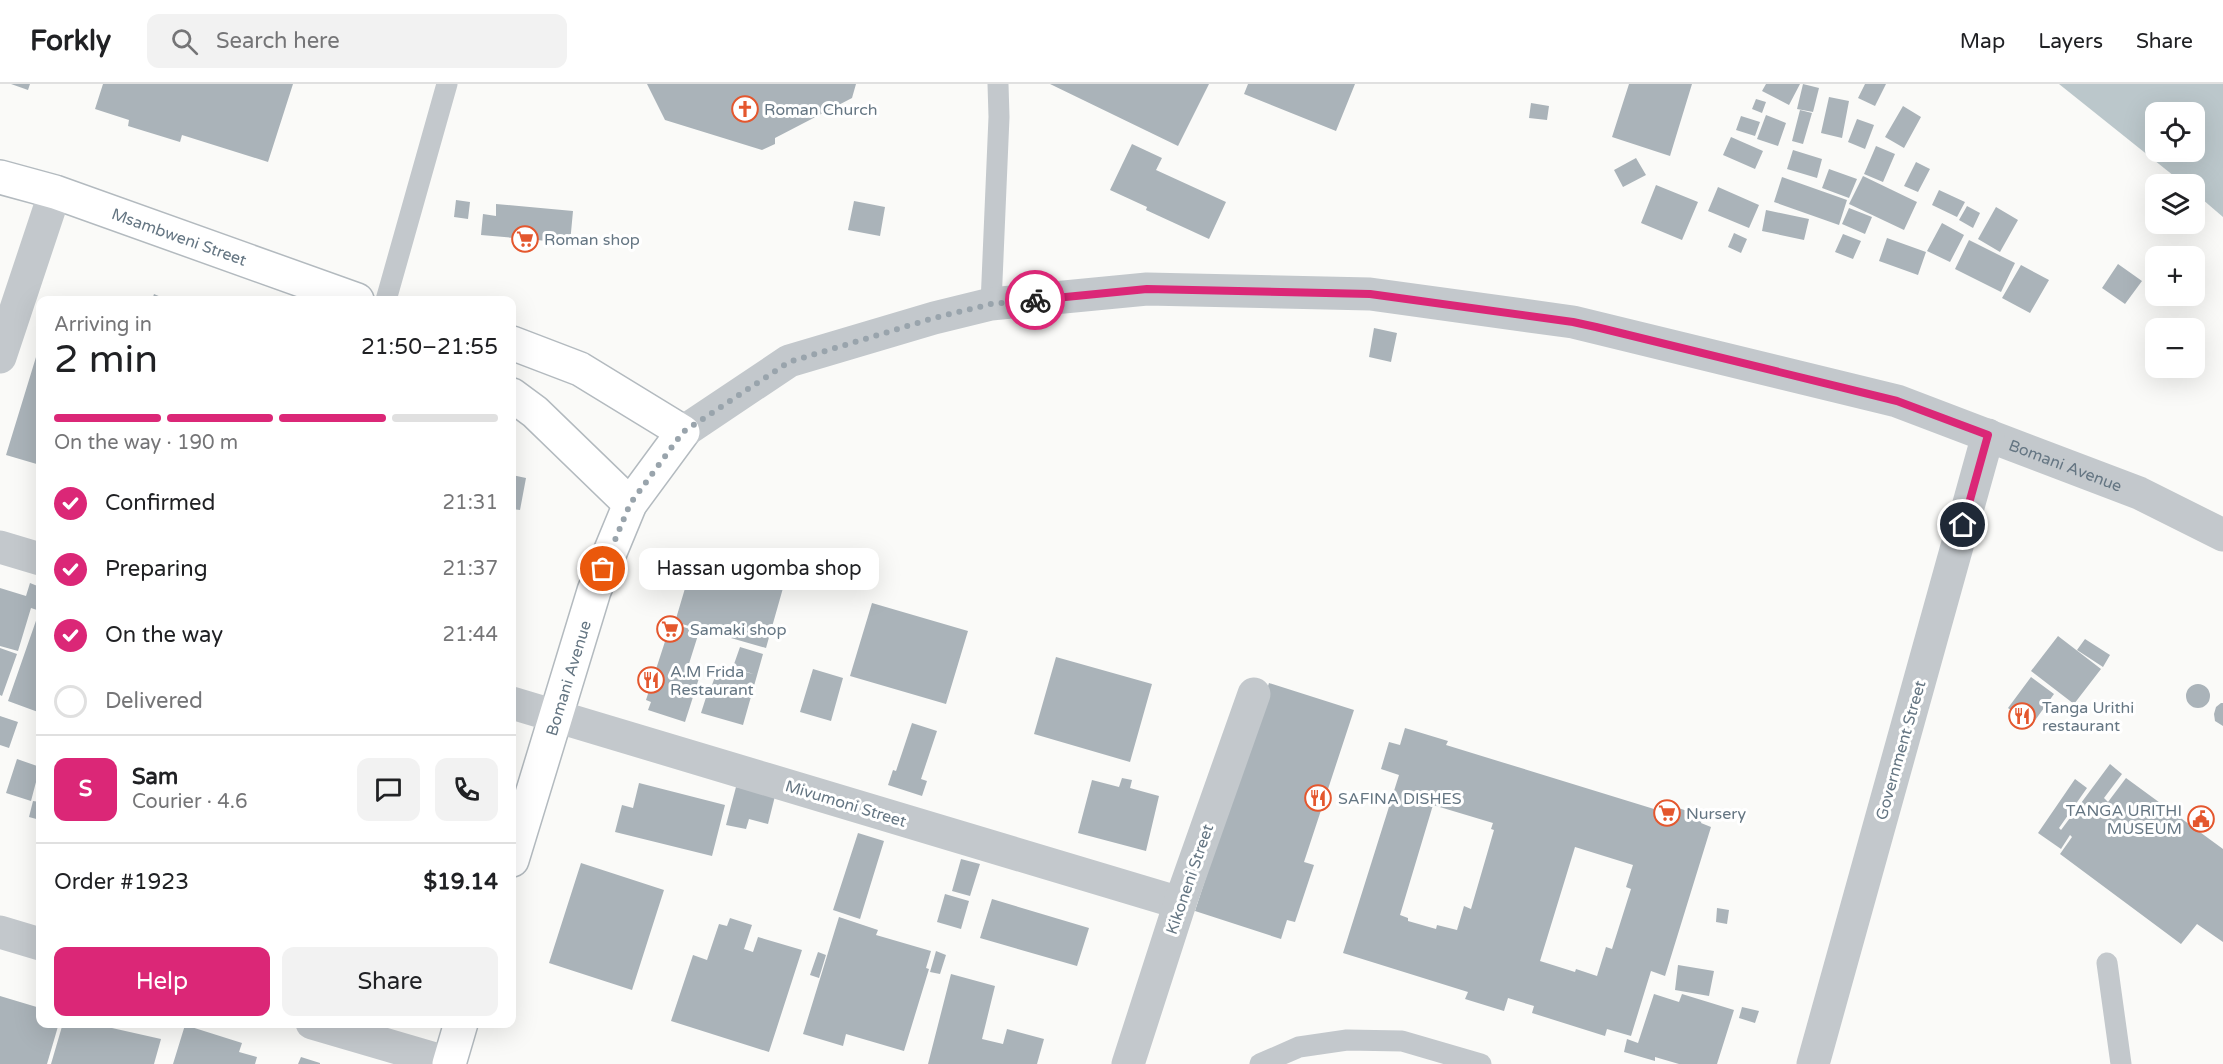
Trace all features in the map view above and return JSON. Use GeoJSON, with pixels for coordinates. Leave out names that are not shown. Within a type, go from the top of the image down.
{"type":"FeatureCollection","features":[{"type":"Feature","properties":{"kind":"main road","name":"Msambweni Street"},"geometry":{"type":"LineString","coordinates":[[0,177],[55,192],[346,296]]}},
{"type":"Feature","properties":{"kind":"main road"},"geometry":{"type":"LineString","coordinates":[[516,345],[580,369],[683,432]]}},
{"type":"Feature","properties":{"kind":"main road"},"geometry":{"type":"LineString","coordinates":[[516,398],[535,412],[630,504]]}},
{"type":"Feature","properties":{"kind":"main road","name":"Bomani Avenue"},"geometry":{"type":"LineString","coordinates":[[516,847],[594,591],[630,504],[683,432]]}},
{"type":"Feature","properties":{"kind":"main road"},"geometry":{"type":"LineString","coordinates":[[449,1063],[460,1028]]}},
{"type":"Feature","properties":{"kind":"street"},"geometry":{"type":"LineString","coordinates":[[0,357],[55,192]]}},
{"type":"Feature","properties":{"kind":"street","name":"Bomani Avenue"},"geometry":{"type":"LineString","coordinates":[[683,432],[789,362],[934,318],[991,304],[1147,289],[1370,294],[1573,322],[1897,401],[2139,493],[2223,535]]}},
{"type":"Feature","properties":{"kind":"street","name":"Government Street"},"geometry":{"type":"LineString","coordinates":[[1813,1064],[1988,435]]}},
{"type":"Feature","properties":{"kind":"street"},"geometry":{"type":"LineString","coordinates":[[0,547],[36,558]]}},
{"type":"Feature","properties":{"kind":"street","name":"Kikoneni Street"},"geometry":{"type":"LineString","coordinates":[[1128,1064],[1180,903],[1254,694]]}},
{"type":"Feature","properties":{"kind":"street","name":"Mivumoni Street"},"geometry":{"type":"LineString","coordinates":[[516,704],[1180,903]]}},
{"type":"Feature","properties":{"kind":"street"},"geometry":{"type":"LineString","coordinates":[[0,932],[36,943]]}},
{"type":"Feature","properties":{"kind":"street"},"geometry":{"type":"LineString","coordinates":[[329,1028],[449,1063]]}},
{"type":"Feature","properties":{"kind":"lane"},"geometry":{"type":"LineString","coordinates":[[387,296],[447,84]]}},
{"type":"Feature","properties":{"kind":"lane"},"geometry":{"type":"LineString","coordinates":[[991,304],[999,117],[998,84]]}},
{"type":"Feature","properties":{"kind":"lane"},"geometry":{"type":"LineString","coordinates":[[2107,963],[2121,1064]]}},
{"type":"Feature","properties":{"kind":"lane"},"geometry":{"type":"LineString","coordinates":[[1260,1064],[1299,1047],[1358,1040],[1402,1041],[1481,1064]]}},
{"type":"Feature","properties":{"kind":"shaded area"},"geometry":{"type":"Polygon","coordinates":[[[2059,84],[2223,84],[2223,217],[2205,202],[2205,174],[2172,174],[2156,162],[2205,162],[2205,102],[2145,102],[2145,153],[2059,84]]]}},
{"type":"Feature","properties":{"kind":"building"},"geometry":{"type":"Polygon","coordinates":[[[11,84],[30,84],[28,90],[11,84]]]}},
{"type":"Feature","properties":{"kind":"building"},"geometry":{"type":"Polygon","coordinates":[[[103,84],[293,84],[268,162],[182,135],[180,142],[128,126],[129,120],[95,109],[103,84]]]}},
{"type":"Feature","properties":{"kind":"building","name":"Roman Church"},"geometry":{"type":"Polygon","coordinates":[[[647,84],[856,84],[852,98],[775,138],[775,144],[762,150],[665,120],[647,84]]]}},
{"type":"Feature","properties":{"kind":"building"},"geometry":{"type":"Polygon","coordinates":[[[1050,84],[1209,84],[1178,146],[1050,84]]]}},
{"type":"Feature","properties":{"kind":"building"},"geometry":{"type":"Polygon","coordinates":[[[1248,84],[1355,84],[1336,131],[1244,94],[1248,84]]]}},
{"type":"Feature","properties":{"kind":"building"},"geometry":{"type":"Polygon","coordinates":[[[1629,84],[1692,84],[1670,156],[1612,137],[1629,84]]]}},
{"type":"Feature","properties":{"kind":"building"},"geometry":{"type":"Polygon","coordinates":[[[1766,84],[1800,84],[1789,105],[1762,91],[1766,84]]]}},
{"type":"Feature","properties":{"kind":"building"},"geometry":{"type":"Polygon","coordinates":[[[1803,84],[1819,88],[1813,112],[1797,109],[1803,84]]]}},
{"type":"Feature","properties":{"kind":"building"},"geometry":{"type":"Polygon","coordinates":[[[1865,84],[1886,84],[1875,106],[1858,98],[1865,84]]]}},
{"type":"Feature","properties":{"kind":"building"},"geometry":{"type":"Polygon","coordinates":[[[1829,97],[1849,101],[1842,138],[1821,133],[1829,97]]]}},
{"type":"Feature","properties":{"kind":"building"},"geometry":{"type":"Polygon","coordinates":[[[1756,99],[1766,102],[1762,113],[1752,109],[1756,99]]]}},
{"type":"Feature","properties":{"kind":"building"},"geometry":{"type":"Polygon","coordinates":[[[1531,103],[1549,106],[1547,120],[1529,118],[1531,103]]]}},
{"type":"Feature","properties":{"kind":"building"},"geometry":{"type":"Polygon","coordinates":[[[1903,106],[1921,117],[1904,148],[1885,137],[1903,106]]]}},
{"type":"Feature","properties":{"kind":"building"},"geometry":{"type":"Polygon","coordinates":[[[1800,110],[1812,113],[1803,144],[1792,141],[1800,110]]]}},
{"type":"Feature","properties":{"kind":"building"},"geometry":{"type":"Polygon","coordinates":[[[1766,115],[1786,123],[1778,146],[1757,139],[1766,115]]]}},
{"type":"Feature","properties":{"kind":"building"},"geometry":{"type":"Polygon","coordinates":[[[1741,116],[1760,122],[1755,136],[1736,130],[1741,116]]]}},
{"type":"Feature","properties":{"kind":"building"},"geometry":{"type":"Polygon","coordinates":[[[1857,119],[1874,125],[1865,149],[1848,142],[1857,119]]]}},
{"type":"Feature","properties":{"kind":"building"},"geometry":{"type":"Polygon","coordinates":[[[1731,137],[1763,151],[1755,169],[1723,155],[1731,137]]]}},
{"type":"Feature","properties":{"kind":"building"},"geometry":{"type":"Polygon","coordinates":[[[1132,144],[1162,158],[1156,170],[1226,202],[1209,239],[1146,210],[1147,207],[1110,190],[1132,144]]]}},
{"type":"Feature","properties":{"kind":"building"},"geometry":{"type":"Polygon","coordinates":[[[1876,146],[1895,154],[1883,182],[1864,174],[1876,146]]]}},
{"type":"Feature","properties":{"kind":"building"},"geometry":{"type":"Polygon","coordinates":[[[1793,150],[1822,159],[1817,178],[1787,169],[1793,150]]]}},
{"type":"Feature","properties":{"kind":"building"},"geometry":{"type":"Polygon","coordinates":[[[1636,158],[1646,175],[1623,187],[1614,170],[1636,158]]]}},
{"type":"Feature","properties":{"kind":"building"},"geometry":{"type":"Polygon","coordinates":[[[1916,162],[1930,169],[1918,192],[1904,186],[1916,162]]]}},
{"type":"Feature","properties":{"kind":"building"},"geometry":{"type":"Polygon","coordinates":[[[1829,169],[1857,179],[1849,198],[1822,188],[1829,169]]]}},
{"type":"Feature","properties":{"kind":"building"},"geometry":{"type":"Polygon","coordinates":[[[1863,176],[1917,202],[1904,230],[1849,204],[1863,176]]]}},
{"type":"Feature","properties":{"kind":"building"},"geometry":{"type":"Polygon","coordinates":[[[1782,177],[1847,200],[1839,225],[1774,202],[1782,177]]]}},
{"type":"Feature","properties":{"kind":"building"},"geometry":{"type":"Polygon","coordinates":[[[1656,185],[1698,202],[1682,240],[1641,223],[1656,185]]]}},
{"type":"Feature","properties":{"kind":"building"},"geometry":{"type":"Polygon","coordinates":[[[1718,187],[1759,205],[1749,228],[1708,211],[1718,187]]]}},
{"type":"Feature","properties":{"kind":"building"},"geometry":{"type":"Polygon","coordinates":[[[1939,190],[1965,202],[1957,217],[1932,205],[1939,190]]]}},
{"type":"Feature","properties":{"kind":"building"},"geometry":{"type":"Polygon","coordinates":[[[456,200],[470,202],[468,219],[454,217],[456,200]]]}},
{"type":"Feature","properties":{"kind":"building"},"geometry":{"type":"Polygon","coordinates":[[[854,201],[885,207],[880,236],[848,230],[854,201]]]}},
{"type":"Feature","properties":{"kind":"building"},"geometry":{"type":"Polygon","coordinates":[[[496,204],[573,211],[570,243],[481,235],[483,214],[496,216],[496,204]]]}},
{"type":"Feature","properties":{"kind":"building"},"geometry":{"type":"Polygon","coordinates":[[[1967,206],[1980,213],[1973,228],[1959,220],[1967,206]]]}},
{"type":"Feature","properties":{"kind":"building"},"geometry":{"type":"Polygon","coordinates":[[[1996,207],[2018,220],[2000,252],[1978,239],[1996,207]]]}},
{"type":"Feature","properties":{"kind":"building"},"geometry":{"type":"Polygon","coordinates":[[[1849,208],[1872,217],[1865,234],[1842,224],[1849,208]]]}},
{"type":"Feature","properties":{"kind":"building"},"geometry":{"type":"Polygon","coordinates":[[[1766,210],[1809,219],[1804,240],[1762,231],[1766,210]]]}},
{"type":"Feature","properties":{"kind":"building"},"geometry":{"type":"Polygon","coordinates":[[[1942,223],[1964,235],[1950,262],[1927,251],[1942,223]]]}},
{"type":"Feature","properties":{"kind":"building"},"geometry":{"type":"Polygon","coordinates":[[[1734,233],[1747,239],[1741,253],[1728,247],[1734,233]]]}},
{"type":"Feature","properties":{"kind":"building"},"geometry":{"type":"Polygon","coordinates":[[[1843,234],[1861,241],[1853,259],[1835,252],[1843,234]]]}},
{"type":"Feature","properties":{"kind":"building"},"geometry":{"type":"Polygon","coordinates":[[[1887,238],[1926,252],[1918,275],[1879,261],[1887,238]]]}},
{"type":"Feature","properties":{"kind":"building"},"geometry":{"type":"Polygon","coordinates":[[[1969,240],[2015,263],[2001,292],[1955,269],[1969,240]]]}},
{"type":"Feature","properties":{"kind":"building"},"geometry":{"type":"Polygon","coordinates":[[[2118,264],[2142,281],[2125,304],[2102,288],[2118,264]]]}},
{"type":"Feature","properties":{"kind":"building"},"geometry":{"type":"Polygon","coordinates":[[[2021,265],[2049,280],[2030,313],[2002,298],[2021,265]]]}},
{"type":"Feature","properties":{"kind":"building"},"geometry":{"type":"Polygon","coordinates":[[[1374,328],[1397,333],[1391,362],[1369,357],[1374,328]]]}},
{"type":"Feature","properties":{"kind":"building"},"geometry":{"type":"Polygon","coordinates":[[[36,357],[36,464],[6,455],[36,357]]]}},
{"type":"Feature","properties":{"kind":"building"},"geometry":{"type":"Polygon","coordinates":[[[516,476],[526,478],[520,510],[516,510],[516,476]]]}},
{"type":"Feature","properties":{"kind":"building"},"geometry":{"type":"Polygon","coordinates":[[[697,548],[787,574],[766,648],[675,622],[697,548]]]}},
{"type":"Feature","properties":{"kind":"building"},"geometry":{"type":"Polygon","coordinates":[[[30,583],[36,585],[36,610],[31,608],[18,651],[0,646],[0,588],[26,596],[30,583]]]}},
{"type":"Feature","properties":{"kind":"building"},"geometry":{"type":"Polygon","coordinates":[[[872,603],[968,631],[946,704],[850,676],[872,603]]]}},
{"type":"Feature","properties":{"kind":"building"},"geometry":{"type":"Polygon","coordinates":[[[36,621],[36,711],[8,701],[36,621]]]}},
{"type":"Feature","properties":{"kind":"building"},"geometry":{"type":"Polygon","coordinates":[[[671,623],[699,632],[687,670],[700,675],[685,722],[648,710],[651,702],[646,700],[671,623]]]}},
{"type":"Feature","properties":{"kind":"building"},"geometry":{"type":"Polygon","coordinates":[[[2058,636],[2101,669],[2074,704],[2031,671],[2058,636]]]}},
{"type":"Feature","properties":{"kind":"building"},"geometry":{"type":"Polygon","coordinates":[[[2085,639],[2110,655],[2103,667],[2077,650],[2085,639]]]}},
{"type":"Feature","properties":{"kind":"building"},"geometry":{"type":"Polygon","coordinates":[[[740,647],[763,654],[743,725],[701,713],[717,671],[729,674],[731,668],[753,674],[733,667],[740,647]]]}},
{"type":"Feature","properties":{"kind":"building"},"geometry":{"type":"Polygon","coordinates":[[[0,648],[17,654],[2,696],[0,695],[0,648]]]}},
{"type":"Feature","properties":{"kind":"building"},"geometry":{"type":"Polygon","coordinates":[[[1056,657],[1152,684],[1130,762],[1034,734],[1056,657]]]}},
{"type":"Feature","properties":{"kind":"building"},"geometry":{"type":"Polygon","coordinates":[[[813,669],[843,678],[831,721],[800,712],[813,669]]]}},
{"type":"Feature","properties":{"kind":"building"},"geometry":{"type":"Polygon","coordinates":[[[2031,677],[2054,694],[2031,726],[2008,708],[2031,677]]]}},
{"type":"Feature","properties":{"kind":"building"},"geometry":{"type":"Polygon","coordinates":[[[1269,683],[1354,710],[1304,862],[1314,865],[1295,922],[1287,920],[1281,939],[1195,911],[1269,683]]]}},
{"type":"Feature","properties":{"kind":"building"},"geometry":{"type":"Polygon","coordinates":[[[2198,684],[2207,687],[2210,696],[2207,705],[2198,708],[2189,705],[2186,696],[2189,687],[2198,684]]]}},
{"type":"Feature","properties":{"kind":"building"},"geometry":{"type":"Polygon","coordinates":[[[2223,703],[2223,726],[2215,721],[2214,714],[2216,707],[2223,703]]]}},
{"type":"Feature","properties":{"kind":"building"},"geometry":{"type":"Polygon","coordinates":[[[0,716],[18,722],[9,748],[0,745],[0,716]]]}},
{"type":"Feature","properties":{"kind":"building"},"geometry":{"type":"Polygon","coordinates":[[[912,723],[937,731],[921,779],[927,781],[922,796],[888,785],[893,770],[896,771],[912,723]]]}},
{"type":"Feature","properties":{"kind":"building"},"geometry":{"type":"Polygon","coordinates":[[[1405,728],[1448,741],[1446,745],[1667,813],[1669,805],[1703,816],[1701,823],[1711,827],[1665,976],[1651,971],[1631,1036],[1607,1029],[1605,1036],[1532,1013],[1534,1006],[1508,998],[1504,1011],[1465,999],[1468,992],[1343,953],[1399,775],[1381,769],[1389,742],[1400,745],[1405,728]],[[1433,805],[1400,915],[1408,918],[1408,921],[1436,929],[1437,925],[1457,930],[1464,906],[1471,909],[1494,830],[1491,829],[1493,823],[1433,805]],[[1575,847],[1540,961],[1597,976],[1606,947],[1612,949],[1631,889],[1626,887],[1633,865],[1575,847]]]}},
{"type":"Feature","properties":{"kind":"building"},"geometry":{"type":"Polygon","coordinates":[[[17,759],[36,766],[36,782],[31,801],[6,793],[17,759]]]}},
{"type":"Feature","properties":{"kind":"building"},"geometry":{"type":"Polygon","coordinates":[[[2110,764],[2122,774],[2104,798],[2108,802],[2126,778],[2223,849],[2223,942],[2197,924],[2181,944],[2060,854],[2072,837],[2070,835],[2061,849],[2038,833],[2075,779],[2087,788],[2059,828],[2061,830],[2110,764]]]}},
{"type":"Feature","properties":{"kind":"building"},"geometry":{"type":"Polygon","coordinates":[[[1122,778],[1132,780],[1130,788],[1159,796],[1146,851],[1078,833],[1092,780],[1119,787],[1122,778]]]}},
{"type":"Feature","properties":{"kind":"building"},"geometry":{"type":"Polygon","coordinates":[[[639,783],[725,805],[712,856],[615,832],[622,805],[633,808],[639,783]]]}},
{"type":"Feature","properties":{"kind":"building"},"geometry":{"type":"Polygon","coordinates":[[[736,787],[775,796],[768,824],[749,819],[746,829],[726,825],[736,787]]]}},
{"type":"Feature","properties":{"kind":"building"},"geometry":{"type":"Polygon","coordinates":[[[33,801],[36,801],[36,819],[29,817],[33,801]]]}},
{"type":"Feature","properties":{"kind":"building"},"geometry":{"type":"Polygon","coordinates":[[[858,833],[884,841],[860,919],[833,910],[858,833]]]}},
{"type":"Feature","properties":{"kind":"building"},"geometry":{"type":"Polygon","coordinates":[[[961,859],[980,864],[970,896],[952,891],[961,859]]]}},
{"type":"Feature","properties":{"kind":"building"},"geometry":{"type":"Polygon","coordinates":[[[581,863],[664,890],[632,990],[549,963],[581,863]]]}},
{"type":"Feature","properties":{"kind":"building"},"geometry":{"type":"Polygon","coordinates":[[[945,894],[969,901],[961,929],[937,922],[945,894]]]}},
{"type":"Feature","properties":{"kind":"building"},"geometry":{"type":"Polygon","coordinates":[[[992,899],[1089,928],[1077,966],[980,938],[992,899]]]}},
{"type":"Feature","properties":{"kind":"building"},"geometry":{"type":"Polygon","coordinates":[[[1717,908],[1729,910],[1727,924],[1716,922],[1717,908]]]}},
{"type":"Feature","properties":{"kind":"building"},"geometry":{"type":"Polygon","coordinates":[[[839,917],[878,930],[876,935],[931,951],[926,968],[929,969],[904,1051],[846,1034],[843,1046],[803,1034],[839,917]]]}},
{"type":"Feature","properties":{"kind":"building"},"geometry":{"type":"Polygon","coordinates":[[[730,918],[752,925],[744,949],[753,952],[758,937],[802,950],[769,1052],[671,1021],[693,955],[707,960],[719,924],[727,926],[730,918]]]}},
{"type":"Feature","properties":{"kind":"building"},"geometry":{"type":"Polygon","coordinates":[[[936,951],[946,955],[940,974],[930,972],[936,951]]]}},
{"type":"Feature","properties":{"kind":"building"},"geometry":{"type":"Polygon","coordinates":[[[818,952],[826,955],[819,978],[810,975],[818,952]]]}},
{"type":"Feature","properties":{"kind":"building"},"geometry":{"type":"Polygon","coordinates":[[[1678,965],[1714,971],[1709,996],[1675,990],[1678,965]]]}},
{"type":"Feature","properties":{"kind":"building"},"geometry":{"type":"Polygon","coordinates":[[[951,974],[995,986],[982,1039],[1003,1044],[1007,1029],[1044,1039],[1037,1064],[928,1064],[951,974]]]}},
{"type":"Feature","properties":{"kind":"building"},"geometry":{"type":"Polygon","coordinates":[[[1654,994],[1679,1002],[1682,994],[1734,1010],[1717,1064],[1679,1064],[1655,1057],[1655,1061],[1624,1052],[1627,1039],[1638,1043],[1654,994]]]}},
{"type":"Feature","properties":{"kind":"building"},"geometry":{"type":"Polygon","coordinates":[[[0,996],[36,1007],[36,1028],[58,1028],[47,1064],[0,1064],[0,996]]]}},
{"type":"Feature","properties":{"kind":"building"},"geometry":{"type":"Polygon","coordinates":[[[1742,1007],[1759,1011],[1755,1023],[1739,1018],[1742,1007]]]}},
{"type":"Feature","properties":{"kind":"building"},"geometry":{"type":"Polygon","coordinates":[[[62,1028],[112,1028],[161,1039],[154,1064],[51,1064],[62,1028]]]}},
{"type":"Feature","properties":{"kind":"building"},"geometry":{"type":"Polygon","coordinates":[[[184,1028],[194,1028],[242,1043],[239,1052],[257,1057],[255,1064],[173,1064],[184,1028]]]}},
{"type":"Feature","properties":{"kind":"building"},"geometry":{"type":"Polygon","coordinates":[[[301,1057],[320,1063],[320,1064],[298,1064],[301,1057]]]}},
{"type":"Feature","properties":{"kind":"way so far"},"geometry":{"type":"LineString","coordinates":[[603,569],[630,504],[683,432],[789,362],[934,318],[991,304],[1035,300]]}},
{"type":"Feature","properties":{"kind":"place","name":"Roman Church"},"geometry":{"type":"Point","coordinates":[745,109]}},
{"type":"Feature","properties":{"kind":"place","name":"Roman shop"},"geometry":{"type":"Point","coordinates":[525,239]}},
{"type":"Feature","properties":{"kind":"place","name":"Hassan ugomba shop"},"geometry":{"type":"Point","coordinates":[603,569]}},
{"type":"Feature","properties":{"kind":"place","name":"Samaki shop"},"geometry":{"type":"Point","coordinates":[670,629]}},
{"type":"Feature","properties":{"kind":"place","name":"A.M Frida Restaurant"},"geometry":{"type":"Point","coordinates":[651,680]}},
{"type":"Feature","properties":{"kind":"place","name":"Tanga Urithi restaurant"},"geometry":{"type":"Point","coordinates":[2022,716]}},
{"type":"Feature","properties":{"kind":"place","name":"SAFINA DISHES"},"geometry":{"type":"Point","coordinates":[1318,798]}},
{"type":"Feature","properties":{"kind":"place","name":"Nursery"},"geometry":{"type":"Point","coordinates":[1667,813]}},
{"type":"Feature","properties":{"kind":"place","name":"TANGA URITHI MUSEUM"},"geometry":{"type":"Point","coordinates":[2201,819]}},
{"type":"Feature","properties":{"kind":"route"},"geometry":{"type":"LineString","coordinates":[[1035,300],[1147,289],[1370,294],[1596,327],[1897,401],[1988,435],[1963,525]]}}]}
